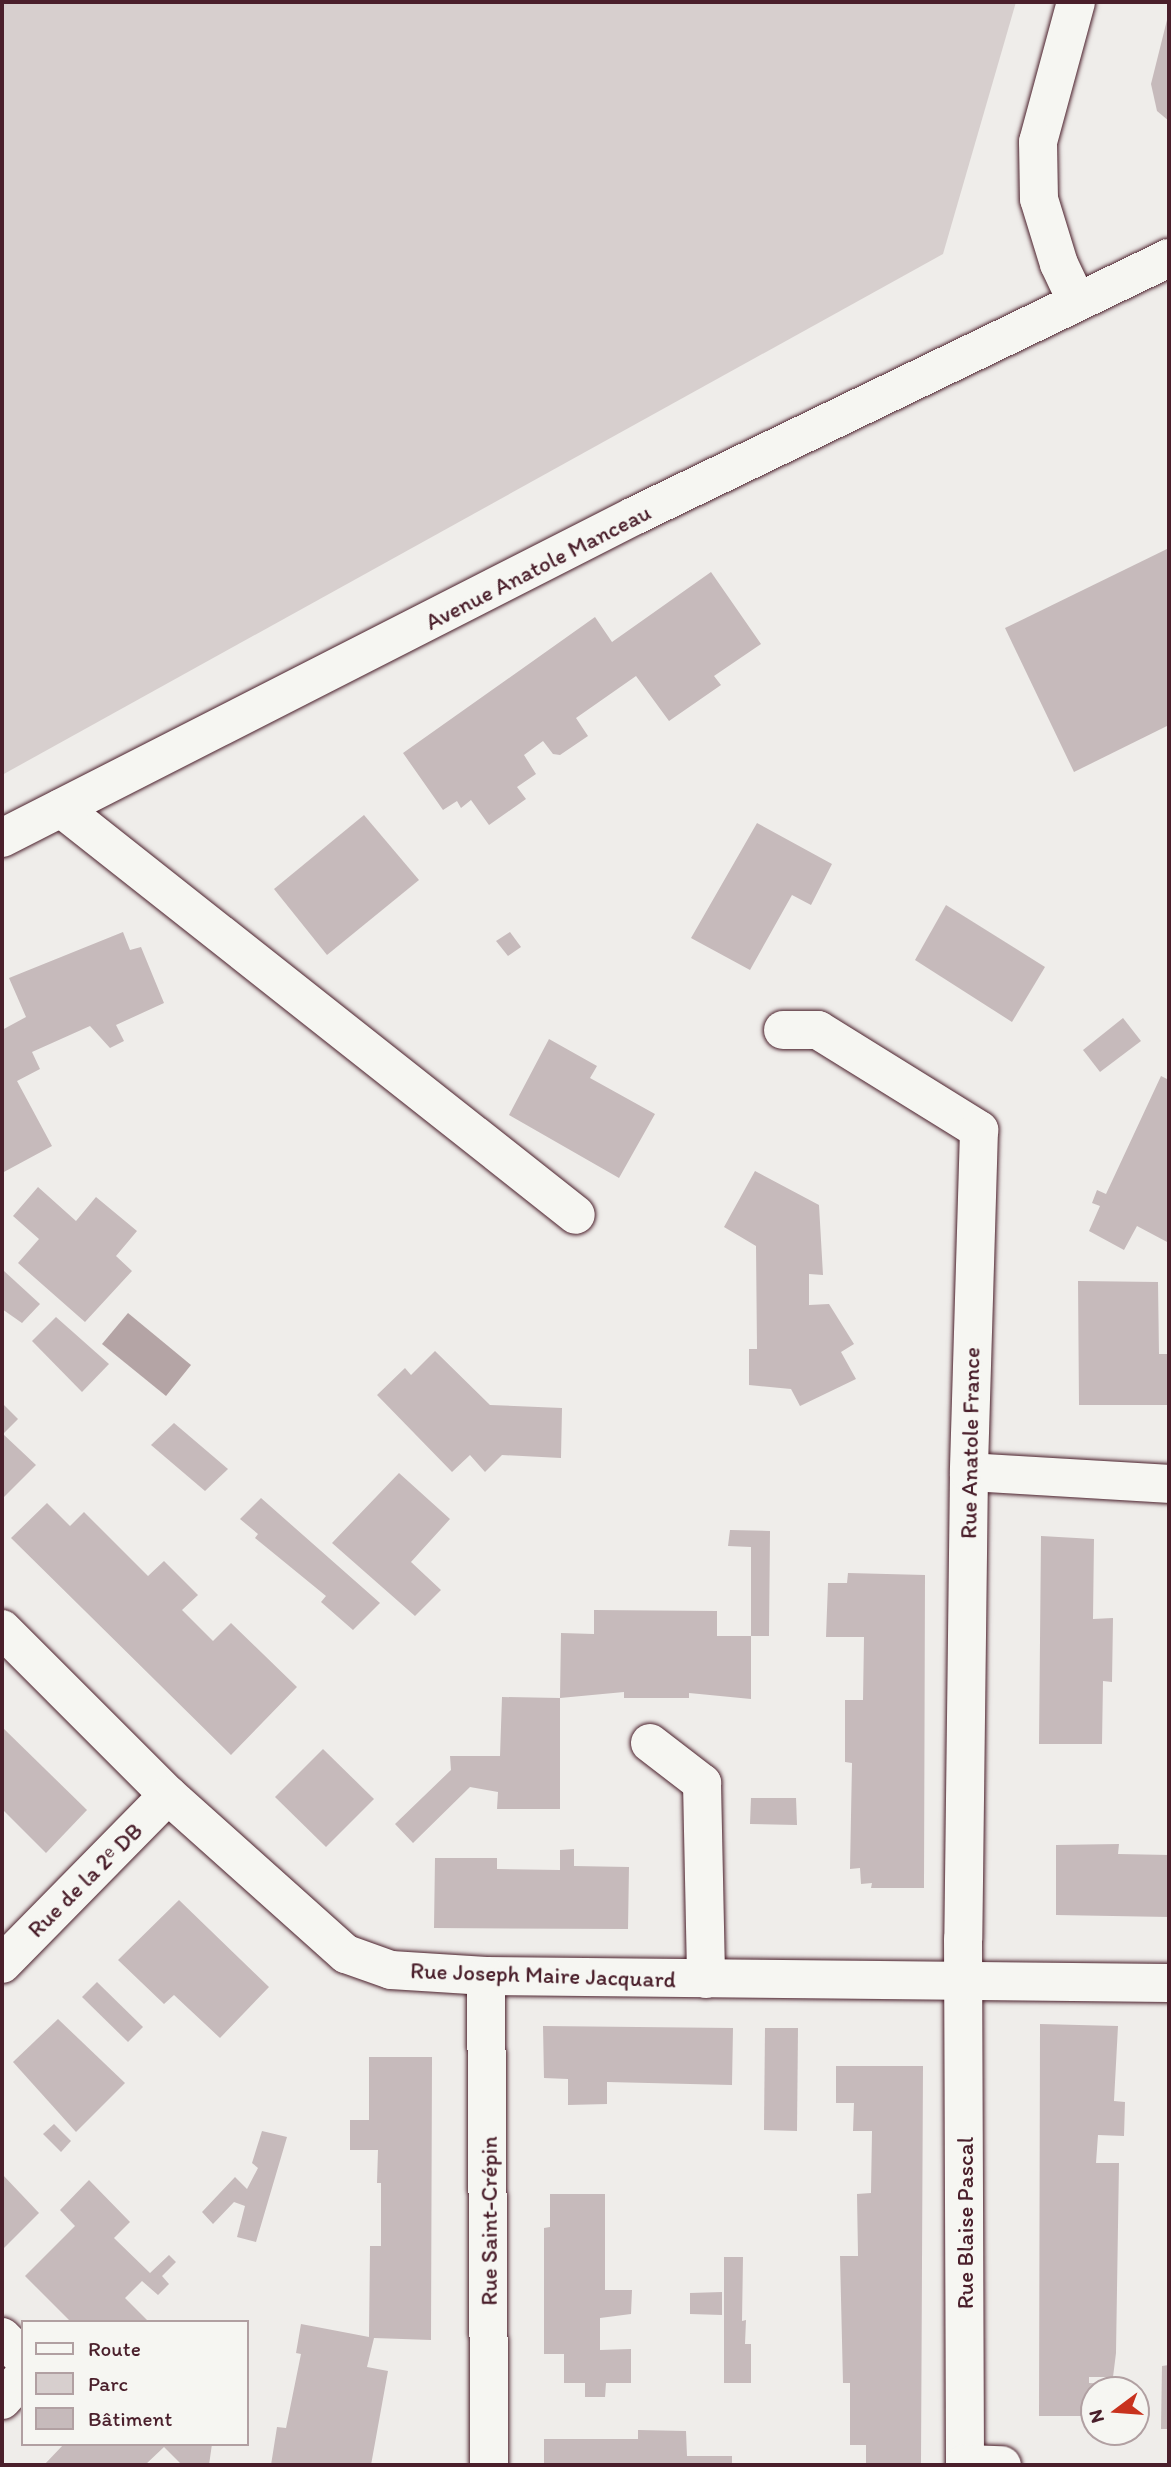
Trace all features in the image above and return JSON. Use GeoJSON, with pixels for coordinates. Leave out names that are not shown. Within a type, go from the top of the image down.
{"type":"FeatureCollection","features":[{"type":"Feature","properties":{"kind":"street"},"geometry":{"type":"LineString","coordinates":[[1076,2],[1038,142],[1039,199],[1059,264],[1077,302]]}},
{"type":"Feature","properties":{"kind":"street","name":"Avenue Anatole Manceau"},"geometry":{"type":"LineString","coordinates":[[2,838],[634,516],[1169,258]]}},
{"type":"Feature","properties":{"kind":"street"},"geometry":{"type":"LineString","coordinates":[[61,808],[576,1215]]}},
{"type":"Feature","properties":{"kind":"street","name":"Rue Anatole France"},"geometry":{"type":"LineString","coordinates":[[783,1030],[818,1030],[979,1130],[968,1472],[964,1980]]}},
{"type":"Feature","properties":{"kind":"street"},"geometry":{"type":"LineString","coordinates":[[968,1472],[1169,1484]]}},
{"type":"Feature","properties":{"kind":"street","name":"Rue Joseph Maire Jacquard"},"geometry":{"type":"LineString","coordinates":[[2,1629],[168,1795],[346,1954],[391,1970],[486,1976],[1169,1983]]}},
{"type":"Feature","properties":{"kind":"street"},"geometry":{"type":"LineString","coordinates":[[650,1743],[702,1783],[706,1979]]}},
{"type":"Feature","properties":{"kind":"street","name":"Rue de la 2ᵉ DB"},"geometry":{"type":"LineString","coordinates":[[2,1964],[168,1795]]}},
{"type":"Feature","properties":{"kind":"street","name":"Rue Saint-Crépin"},"geometry":{"type":"LineString","coordinates":[[486,1976],[489,2465]]}},
{"type":"Feature","properties":{"kind":"street","name":"Rue Blaise Pascal"},"geometry":{"type":"LineString","coordinates":[[964,1980],[977,2465]]}},
{"type":"Feature","properties":{"kind":"street"},"geometry":{"type":"LineString","coordinates":[[2,2337],[21,2356]]}},
{"type":"Feature","properties":{"kind":"street"},"geometry":{"type":"LineString","coordinates":[[2,2400],[21,2379]]}},
{"type":"Feature","properties":{"kind":"green space"},"geometry":{"type":"Polygon","coordinates":[[[2,2],[1016,2],[943,254],[2,775],[2,2]]]}},
{"type":"Feature","properties":{"kind":"shaded area"},"geometry":{"type":"Polygon","coordinates":[[[128,1313],[191,1365],[166,1396],[102,1344],[128,1313]]]}},
{"type":"Feature","properties":{"kind":"building"},"geometry":{"type":"Polygon","coordinates":[[[1169,12],[1169,121],[1157,111],[1151,84],[1169,12]]]}},
{"type":"Feature","properties":{"kind":"building"},"geometry":{"type":"Polygon","coordinates":[[[1169,548],[1169,725],[1074,772],[1005,628],[1169,548]]]}},
{"type":"Feature","properties":{"kind":"building"},"geometry":{"type":"Polygon","coordinates":[[[711,572],[761,644],[714,676],[721,685],[669,721],[636,676],[576,718],[588,736],[560,755],[553,754],[543,741],[524,755],[536,774],[517,787],[526,799],[489,825],[471,800],[461,808],[457,801],[443,810],[403,753],[595,617],[612,642],[711,572]]]}},
{"type":"Feature","properties":{"kind":"building"},"geometry":{"type":"Polygon","coordinates":[[[364,815],[419,880],[327,955],[274,889],[364,815]]]}},
{"type":"Feature","properties":{"kind":"building"},"geometry":{"type":"Polygon","coordinates":[[[757,823],[832,864],[811,905],[792,895],[750,970],[691,938],[757,823]]]}},
{"type":"Feature","properties":{"kind":"building"},"geometry":{"type":"Polygon","coordinates":[[[946,905],[1045,967],[1012,1022],[915,960],[946,905]]]}},
{"type":"Feature","properties":{"kind":"building"},"geometry":{"type":"Polygon","coordinates":[[[123,932],[130,950],[141,947],[164,1003],[116,1025],[124,1041],[110,1048],[90,1026],[32,1052],[40,1069],[17,1081],[52,1146],[2,1173],[2,1030],[26,1017],[9,978],[123,932]]]}},
{"type":"Feature","properties":{"kind":"building"},"geometry":{"type":"Polygon","coordinates":[[[510,932],[521,947],[508,956],[496,941],[510,932]]]}},
{"type":"Feature","properties":{"kind":"building"},"geometry":{"type":"Polygon","coordinates":[[[1123,1018],[1141,1041],[1100,1072],[1083,1050],[1123,1018]]]}},
{"type":"Feature","properties":{"kind":"building"},"geometry":{"type":"Polygon","coordinates":[[[549,1039],[597,1066],[590,1078],[655,1114],[619,1178],[509,1115],[549,1039]]]}},
{"type":"Feature","properties":{"kind":"building"},"geometry":{"type":"Polygon","coordinates":[[[1161,1076],[1169,1080],[1169,1243],[1137,1226],[1124,1250],[1089,1231],[1100,1206],[1092,1203],[1097,1190],[1106,1194],[1161,1076]]]}},
{"type":"Feature","properties":{"kind":"building"},"geometry":{"type":"Polygon","coordinates":[[[755,1171],[819,1205],[823,1275],[809,1274],[809,1305],[829,1304],[854,1344],[841,1352],[856,1379],[800,1406],[791,1389],[749,1385],[749,1349],[757,1349],[756,1246],[724,1227],[755,1171]]]}},
{"type":"Feature","properties":{"kind":"building"},"geometry":{"type":"Polygon","coordinates":[[[38,1187],[76,1221],[96,1197],[137,1231],[116,1256],[132,1271],[85,1322],[18,1263],[39,1239],[13,1216],[38,1187]]]}},
{"type":"Feature","properties":{"kind":"building"},"geometry":{"type":"Polygon","coordinates":[[[4,1271],[40,1304],[22,1323],[2,1309],[4,1271]]]}},
{"type":"Feature","properties":{"kind":"building"},"geometry":{"type":"Polygon","coordinates":[[[1078,1281],[1158,1282],[1159,1354],[1169,1354],[1169,1405],[1079,1405],[1078,1281]]]}},
{"type":"Feature","properties":{"kind":"building"},"geometry":{"type":"Polygon","coordinates":[[[56,1317],[109,1364],[82,1392],[32,1341],[56,1317]]]}},
{"type":"Feature","properties":{"kind":"building"},"geometry":{"type":"Polygon","coordinates":[[[435,1351],[490,1405],[562,1408],[561,1458],[502,1455],[485,1472],[470,1455],[452,1472],[377,1395],[405,1368],[411,1375],[435,1351]]]}},
{"type":"Feature","properties":{"kind":"building"},"geometry":{"type":"Polygon","coordinates":[[[2,1403],[18,1419],[3,1434],[36,1465],[2,1499],[2,1403]]]}},
{"type":"Feature","properties":{"kind":"building"},"geometry":{"type":"Polygon","coordinates":[[[174,1423],[228,1469],[205,1491],[151,1445],[174,1423]]]}},
{"type":"Feature","properties":{"kind":"building"},"geometry":{"type":"Polygon","coordinates":[[[399,1473],[450,1519],[411,1562],[441,1590],[415,1616],[332,1543],[399,1473]]]}},
{"type":"Feature","properties":{"kind":"building"},"geometry":{"type":"Polygon","coordinates":[[[261,1498],[380,1603],[353,1630],[321,1602],[326,1596],[255,1538],[258,1534],[240,1519],[261,1498]]]}},
{"type":"Feature","properties":{"kind":"building"},"geometry":{"type":"Polygon","coordinates":[[[47,1503],[70,1526],[84,1512],[148,1576],[164,1561],[198,1595],[182,1610],[213,1641],[231,1623],[297,1687],[231,1755],[11,1538],[47,1503]]]}},
{"type":"Feature","properties":{"kind":"building"},"geometry":{"type":"Polygon","coordinates":[[[730,1530],[770,1531],[769,1636],[751,1636],[751,1547],[728,1546],[730,1530]]]}},
{"type":"Feature","properties":{"kind":"building"},"geometry":{"type":"Polygon","coordinates":[[[1041,1536],[1094,1539],[1093,1619],[1113,1618],[1112,1682],[1103,1681],[1102,1744],[1039,1744],[1041,1536]]]}},
{"type":"Feature","properties":{"kind":"building"},"geometry":{"type":"Polygon","coordinates":[[[848,1573],[925,1575],[924,1888],[871,1888],[872,1883],[861,1884],[860,1868],[850,1869],[852,1763],[845,1762],[845,1700],[863,1700],[864,1637],[826,1637],[828,1583],[847,1583],[848,1573]]]}},
{"type":"Feature","properties":{"kind":"building"},"geometry":{"type":"Polygon","coordinates":[[[594,1610],[717,1611],[717,1636],[751,1636],[751,1699],[689,1693],[689,1698],[624,1698],[624,1692],[560,1698],[561,1633],[594,1634],[594,1610]]]}},
{"type":"Feature","properties":{"kind":"building"},"geometry":{"type":"Polygon","coordinates":[[[502,1697],[560,1698],[560,1809],[497,1809],[498,1792],[470,1787],[413,1843],[395,1824],[451,1770],[450,1756],[500,1756],[502,1697]]]}},
{"type":"Feature","properties":{"kind":"building"},"geometry":{"type":"Polygon","coordinates":[[[2,1727],[87,1810],[46,1853],[2,1809],[2,1727]]]}},
{"type":"Feature","properties":{"kind":"building"},"geometry":{"type":"Polygon","coordinates":[[[323,1749],[374,1799],[326,1847],[275,1797],[323,1749]]]}},
{"type":"Feature","properties":{"kind":"building"},"geometry":{"type":"Polygon","coordinates":[[[751,1798],[796,1798],[797,1825],[750,1824],[751,1798]]]}},
{"type":"Feature","properties":{"kind":"building"},"geometry":{"type":"Polygon","coordinates":[[[1119,1844],[1118,1854],[1169,1855],[1169,1917],[1056,1915],[1056,1845],[1119,1844]]]}},
{"type":"Feature","properties":{"kind":"building"},"geometry":{"type":"Polygon","coordinates":[[[574,1849],[574,1866],[629,1867],[628,1929],[434,1928],[435,1858],[497,1858],[497,1869],[560,1870],[560,1850],[574,1849]]]}},
{"type":"Feature","properties":{"kind":"building"},"geometry":{"type":"Polygon","coordinates":[[[179,1900],[269,1987],[220,2038],[174,1995],[164,2004],[118,1960],[179,1900]]]}},
{"type":"Feature","properties":{"kind":"building"},"geometry":{"type":"Polygon","coordinates":[[[97,1982],[143,2027],[128,2042],[82,1997],[97,1982]]]}},
{"type":"Feature","properties":{"kind":"building"},"geometry":{"type":"Polygon","coordinates":[[[58,2019],[125,2083],[76,2132],[13,2062],[58,2019]]]}},
{"type":"Feature","properties":{"kind":"building"},"geometry":{"type":"Polygon","coordinates":[[[1040,2024],[1118,2026],[1114,2101],[1125,2102],[1124,2136],[1098,2135],[1096,2163],[1119,2163],[1116,2353],[1113,2376],[1080,2376],[1080,2416],[1039,2416],[1040,2024]]]}},
{"type":"Feature","properties":{"kind":"building"},"geometry":{"type":"Polygon","coordinates":[[[543,2026],[733,2028],[732,2085],[607,2082],[607,2104],[568,2105],[568,2079],[544,2078],[543,2026]]]}},
{"type":"Feature","properties":{"kind":"building"},"geometry":{"type":"Polygon","coordinates":[[[765,2028],[798,2028],[797,2131],[764,2130],[765,2028]]]}},
{"type":"Feature","properties":{"kind":"building"},"geometry":{"type":"Polygon","coordinates":[[[369,2057],[432,2057],[431,2340],[374,2338],[367,2367],[388,2371],[371,2465],[271,2465],[277,2427],[286,2428],[301,2354],[296,2353],[301,2324],[369,2337],[370,2246],[381,2246],[381,2183],[377,2183],[378,2150],[350,2150],[350,2120],[369,2120],[369,2057]]]}},
{"type":"Feature","properties":{"kind":"building"},"geometry":{"type":"Polygon","coordinates":[[[836,2066],[923,2066],[921,2465],[866,2465],[866,2445],[850,2445],[850,2383],[843,2383],[840,2256],[858,2256],[857,2194],[871,2193],[872,2131],[853,2131],[854,2103],[836,2103],[836,2066]]]}},
{"type":"Feature","properties":{"kind":"building"},"geometry":{"type":"Polygon","coordinates":[[[54,2124],[71,2141],[61,2152],[43,2134],[54,2124]]]}},
{"type":"Feature","properties":{"kind":"building"},"geometry":{"type":"Polygon","coordinates":[[[262,2131],[287,2137],[256,2242],[237,2237],[245,2206],[234,2202],[213,2224],[202,2212],[235,2177],[247,2189],[258,2168],[252,2163],[262,2131]]]}},
{"type":"Feature","properties":{"kind":"building"},"geometry":{"type":"Polygon","coordinates":[[[2,2174],[39,2213],[2,2250],[2,2174]]]}},
{"type":"Feature","properties":{"kind":"building"},"geometry":{"type":"Polygon","coordinates":[[[89,2180],[130,2222],[114,2238],[150,2273],[169,2255],[176,2262],[162,2276],[169,2284],[158,2295],[142,2281],[125,2298],[147,2320],[69,2320],[25,2276],[75,2226],[60,2210],[89,2180]]]}},
{"type":"Feature","properties":{"kind":"building"},"geometry":{"type":"Polygon","coordinates":[[[550,2194],[605,2194],[605,2290],[632,2290],[631,2314],[600,2318],[600,2350],[631,2349],[631,2383],[606,2383],[605,2397],[585,2397],[585,2383],[564,2383],[564,2354],[544,2354],[544,2228],[550,2227],[550,2194]]]}},
{"type":"Feature","properties":{"kind":"building"},"geometry":{"type":"Polygon","coordinates":[[[724,2257],[743,2257],[742,2321],[746,2320],[745,2344],[751,2344],[751,2383],[724,2383],[724,2257]]]}},
{"type":"Feature","properties":{"kind":"building"},"geometry":{"type":"Polygon","coordinates":[[[722,2292],[722,2315],[690,2314],[690,2293],[722,2292]]]}},
{"type":"Feature","properties":{"kind":"building"},"geometry":{"type":"Polygon","coordinates":[[[1169,2365],[1169,2429],[1161,2429],[1162,2366],[1169,2365]]]}},
{"type":"Feature","properties":{"kind":"building"},"geometry":{"type":"Polygon","coordinates":[[[638,2430],[686,2431],[687,2456],[732,2456],[732,2465],[544,2465],[544,2439],[638,2439],[638,2430]]]}},
{"type":"Feature","properties":{"kind":"building"},"geometry":{"type":"Polygon","coordinates":[[[62,2446],[212,2446],[209,2465],[182,2465],[164,2447],[145,2465],[44,2465],[62,2446]]]}}]}
